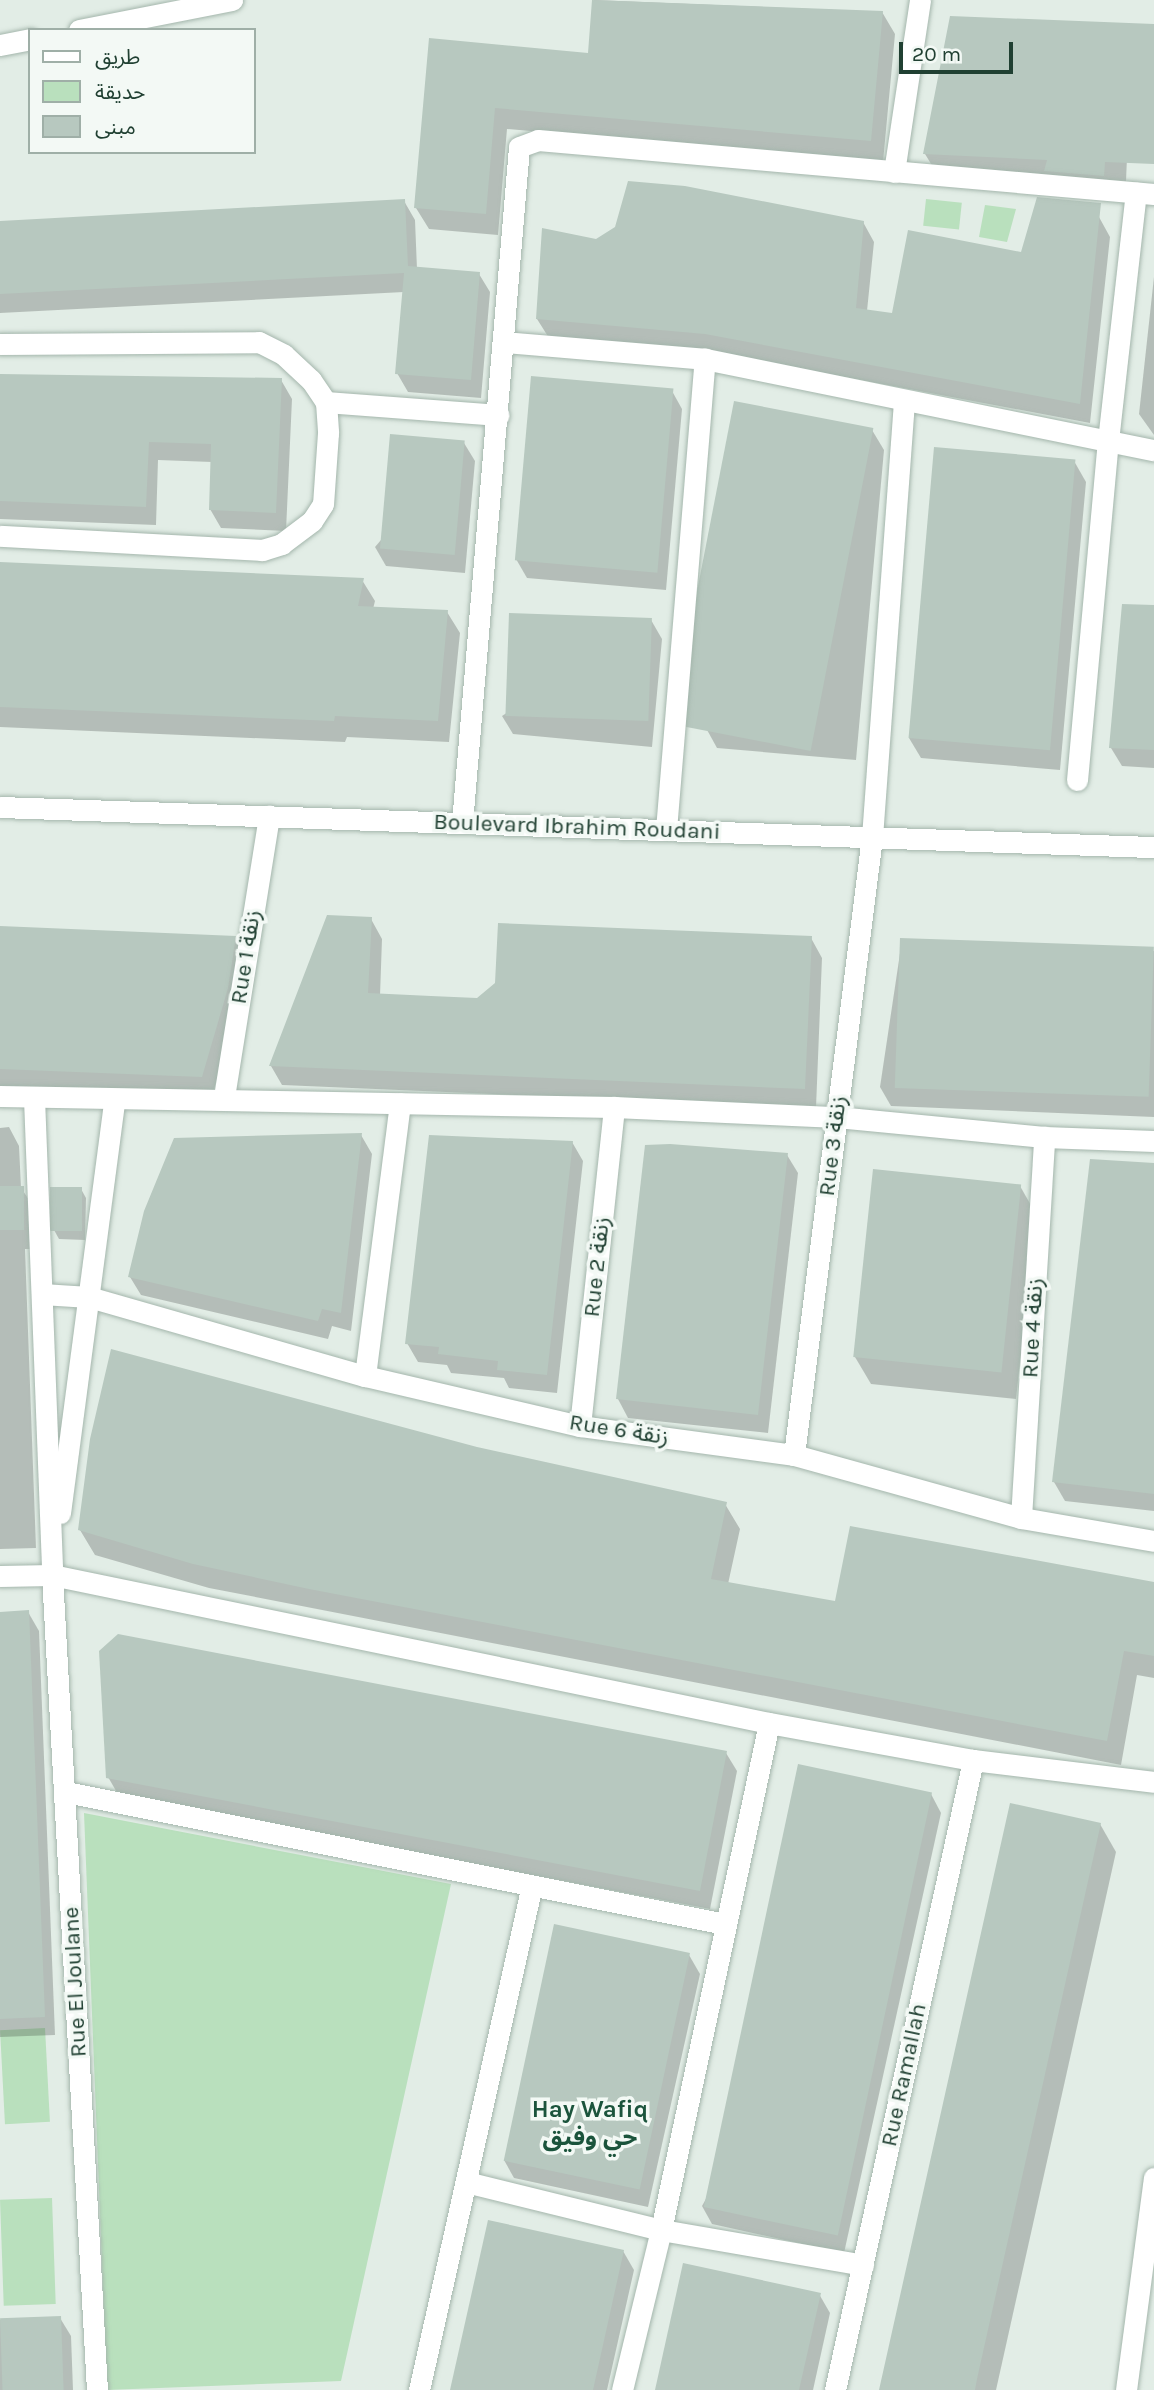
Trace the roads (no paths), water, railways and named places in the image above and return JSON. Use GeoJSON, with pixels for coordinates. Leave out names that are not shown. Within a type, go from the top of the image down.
{"type":"FeatureCollection","features":[{"type":"Feature","properties":{"kind":"street"},"geometry":{"type":"LineString","coordinates":[[89,28],[232,0]]}},
{"type":"Feature","properties":{"kind":"street"},"geometry":{"type":"LineString","coordinates":[[894,172],[920,0]]}},
{"type":"Feature","properties":{"kind":"street"},"geometry":{"type":"LineString","coordinates":[[0,45],[28,39]]}},
{"type":"Feature","properties":{"kind":"street"},"geometry":{"type":"LineString","coordinates":[[462,823],[499,415],[516,156],[528,140],[1145,193],[1108,441],[1077,780]]}},
{"type":"Feature","properties":{"kind":"street"},"geometry":{"type":"LineString","coordinates":[[0,344],[259,342],[297,365],[326,402],[328,433],[323,503],[312,521],[282,544],[262,550],[0,536]]}},
{"type":"Feature","properties":{"kind":"street"},"geometry":{"type":"LineString","coordinates":[[504,342],[705,359],[904,402],[1154,450]]}},
{"type":"Feature","properties":{"kind":"street"},"geometry":{"type":"LineString","coordinates":[[666,830],[705,359]]}},
{"type":"Feature","properties":{"kind":"street"},"geometry":{"type":"LineString","coordinates":[[326,402],[499,415]]}},
{"type":"Feature","properties":{"kind":"street","name":"Rue 3 زنقة"},"geometry":{"type":"LineString","coordinates":[[794,1455],[872,837],[904,402]]}},
{"type":"Feature","properties":{"kind":"street","name":"Boulevard Ibrahim Roudani"},"geometry":{"type":"LineString","coordinates":[[0,807],[1154,847]]}},
{"type":"Feature","properties":{"kind":"street","name":"Rue 1 زنقة"},"geometry":{"type":"LineString","coordinates":[[224,1097],[269,816]]}},
{"type":"Feature","properties":{"kind":"street"},"geometry":{"type":"LineString","coordinates":[[0,1096],[114,1101],[224,1097],[614,1107],[837,1117],[1044,1137],[1154,1141]]}},
{"type":"Feature","properties":{"kind":"street"},"geometry":{"type":"LineString","coordinates":[[34,1098],[52,1574]]}},
{"type":"Feature","properties":{"kind":"street"},"geometry":{"type":"LineString","coordinates":[[52,1574],[114,1101]]}},
{"type":"Feature","properties":{"kind":"street"},"geometry":{"type":"LineString","coordinates":[[365,1376],[400,1103]]}},
{"type":"Feature","properties":{"kind":"street","name":"Rue 2 زنقة"},"geometry":{"type":"LineString","coordinates":[[580,1426],[614,1107]]}},
{"type":"Feature","properties":{"kind":"street","name":"Rue 4 زنقة"},"geometry":{"type":"LineString","coordinates":[[1021,1518],[1044,1137]]}},
{"type":"Feature","properties":{"kind":"street","name":"Rue 6 زنقة"},"geometry":{"type":"LineString","coordinates":[[42,1294],[89,1297],[365,1376],[580,1426],[794,1455],[1021,1518],[1154,1541]]}},
{"type":"Feature","properties":{"kind":"street"},"geometry":{"type":"LineString","coordinates":[[0,1576],[52,1574],[769,1723],[973,1760],[1154,1782]]}},
{"type":"Feature","properties":{"kind":"street","name":"Rue El Joulane"},"geometry":{"type":"LineString","coordinates":[[52,1574],[97,2390]]}},
{"type":"Feature","properties":{"kind":"street"},"geometry":{"type":"LineString","coordinates":[[622,2390],[661,2230],[769,1723]]}},
{"type":"Feature","properties":{"kind":"street","name":"Rue Ramallah"},"geometry":{"type":"LineString","coordinates":[[835,2390],[973,1760]]}},
{"type":"Feature","properties":{"kind":"street"},"geometry":{"type":"LineString","coordinates":[[66,1792],[725,1924]]}},
{"type":"Feature","properties":{"kind":"street"},"geometry":{"type":"LineString","coordinates":[[419,2390],[532,1885]]}},
{"type":"Feature","properties":{"kind":"street"},"geometry":{"type":"LineString","coordinates":[[1126,2390],[1154,2178]]}},
{"type":"Feature","properties":{"kind":"street"},"geometry":{"type":"LineString","coordinates":[[466,2182],[661,2230],[863,2265]]}},
{"type":"Feature","properties":{"kind":"district","name":"Hay Wafiq حي وفيق"},"geometry":{"type":"Point","coordinates":[590,2124]}}]}
